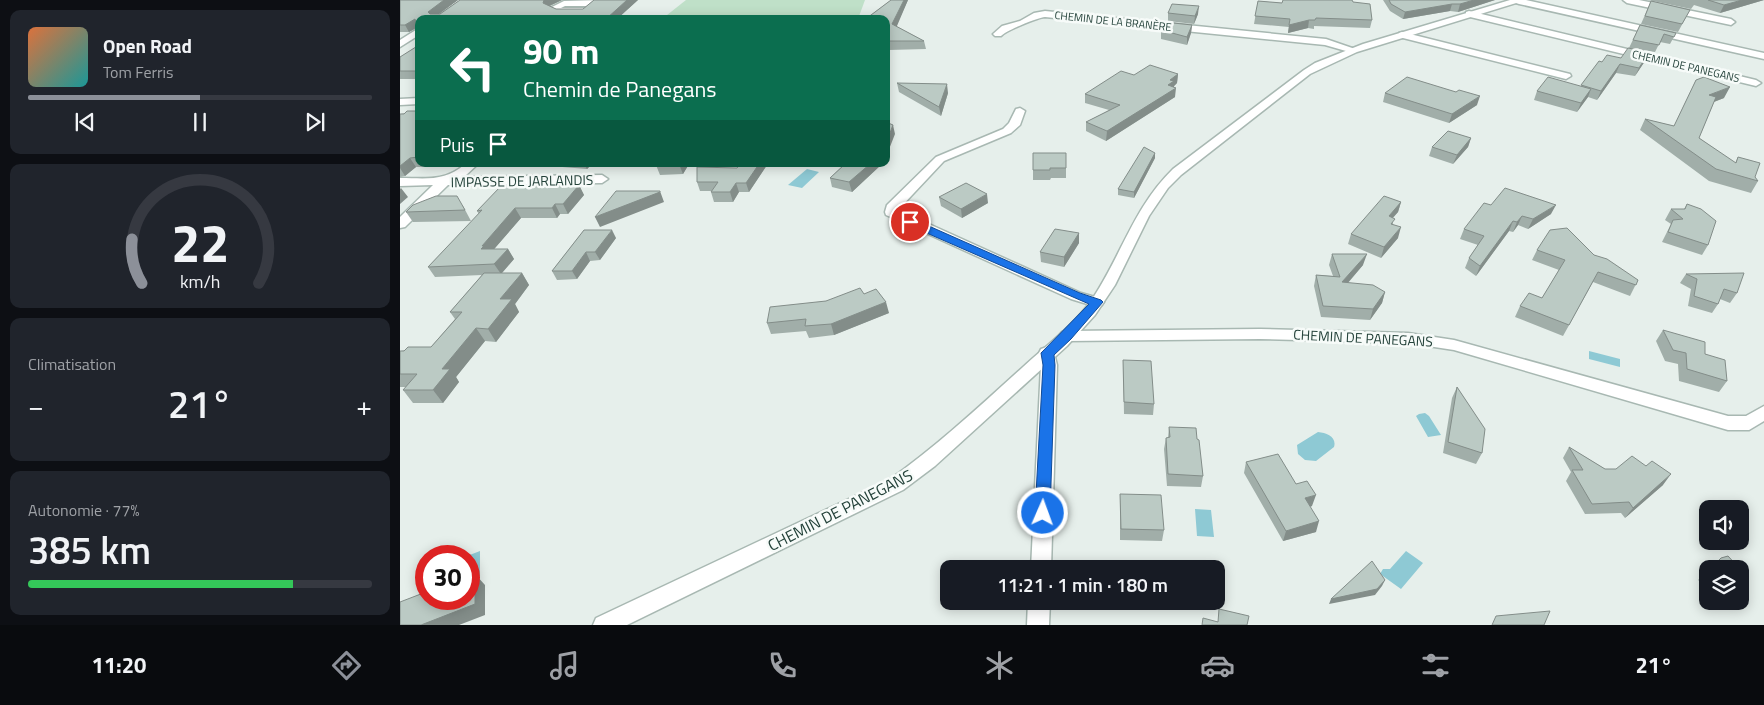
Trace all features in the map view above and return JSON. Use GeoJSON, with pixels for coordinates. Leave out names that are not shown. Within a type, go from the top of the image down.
{"type":"FeatureCollection","features":[{"type":"Feature","properties":{"kind":"street","name":"CHEMIN DE PANEGANS"},"geometry":{"type":"LineString","coordinates":[[604,625],[896,485],[941,451],[1067,336],[1097,302],[1112,278],[1150,202],[1168,179],[1307,72],[1332,58],[1469,14],[1521,0],[1764,56]]}},
{"type":"Feature","properties":{"kind":"street"},"geometry":{"type":"LineString","coordinates":[[1627,0],[1730,22]]}},
{"type":"Feature","properties":{"kind":"street"},"geometry":{"type":"LineString","coordinates":[[582,15],[598,2]]}},
{"type":"Feature","properties":{"kind":"street"},"geometry":{"type":"LineString","coordinates":[[586,11],[559,11],[552,9],[564,4],[598,2]]}},
{"type":"Feature","properties":{"kind":"street","name":"CHEMIN DE LA BRANÈRE"},"geometry":{"type":"LineString","coordinates":[[998,34],[1003,28],[1022,23],[1031,16],[1045,14],[1326,42],[1353,50]]}},
{"type":"Feature","properties":{"kind":"street","name":"CHEMIN DE PANEGANS"},"geometry":{"type":"LineString","coordinates":[[1469,14],[1756,83]]}},
{"type":"Feature","properties":{"kind":"street"},"geometry":{"type":"LineString","coordinates":[[401,43],[415,34]]}},
{"type":"Feature","properties":{"kind":"street"},"geometry":{"type":"LineString","coordinates":[[1402,35],[1566,76]]}},
{"type":"Feature","properties":{"kind":"street"},"geometry":{"type":"LineString","coordinates":[[400,102],[415,101]]}},
{"type":"Feature","properties":{"kind":"street"},"geometry":{"type":"LineString","coordinates":[[1020,111],[1014,125],[1007,131],[954,152],[938,161],[892,208],[891,212],[1076,296],[1097,302]]}},
{"type":"Feature","properties":{"kind":"street"},"geometry":{"type":"LineString","coordinates":[[400,224],[442,183],[460,174],[468,167]]}},
{"type":"Feature","properties":{"kind":"street","name":"IMPASSE DE JARLANDIS"},"geometry":{"type":"LineString","coordinates":[[400,182],[442,183],[602,179]]}},
{"type":"Feature","properties":{"kind":"street","name":"CHEMIN DE PANEGANS"},"geometry":{"type":"LineString","coordinates":[[1067,336],[1260,334],[1408,338],[1432,341],[1728,422],[1750,422],[1764,412]]}},
{"type":"Feature","properties":{"kind":"street"},"geometry":{"type":"LineString","coordinates":[[1041,560],[1049,365],[1047,353]]}},
{"type":"Feature","properties":{"kind":"street"},"geometry":{"type":"LineString","coordinates":[[1038,625],[1039,610]]}},
{"type":"Feature","properties":{"kind":"green space"},"geometry":{"type":"Polygon","coordinates":[[[686,0],[865,0],[859,15],[667,15],[686,0]]]}},
{"type":"Feature","properties":{"kind":"water"},"geometry":{"type":"Polygon","coordinates":[[[807,169],[819,172],[802,188],[788,185],[807,169]]]}},
{"type":"Feature","properties":{"kind":"water"},"geometry":{"type":"Polygon","coordinates":[[[1589,351],[1620,359],[1620,367],[1589,359],[1589,351]]]}},
{"type":"Feature","properties":{"kind":"water"},"geometry":{"type":"Polygon","coordinates":[[[1425,413],[1441,435],[1428,437],[1416,416],[1425,413]]]}},
{"type":"Feature","properties":{"kind":"water"},"geometry":{"type":"Polygon","coordinates":[[[1318,432],[1325,433],[1333,438],[1334,447],[1316,461],[1305,460],[1298,454],[1297,445],[1318,432]]]}},
{"type":"Feature","properties":{"kind":"water"},"geometry":{"type":"Polygon","coordinates":[[[1195,509],[1211,510],[1214,537],[1197,536],[1195,509]]]}},
{"type":"Feature","properties":{"kind":"water"},"geometry":{"type":"Polygon","coordinates":[[[1406,551],[1423,563],[1401,589],[1380,574],[1383,569],[1390,569],[1406,551]]]}},
{"type":"Feature","properties":{"kind":"building"},"geometry":{"type":"Polygon","coordinates":[[[400,0],[444,0],[428,12],[430,14],[440,14],[460,0],[544,0],[543,3],[556,9],[583,9],[594,0],[627,0],[610,15],[415,15],[415,19],[405,25],[400,25],[400,0]]]}},
{"type":"Feature","properties":{"kind":"building"},"geometry":{"type":"Polygon","coordinates":[[[891,0],[904,0],[892,24],[924,41],[890,41],[890,15],[871,15],[891,0]]]}},
{"type":"Feature","properties":{"kind":"building"},"geometry":{"type":"Polygon","coordinates":[[[1283,0],[1352,0],[1353,2],[1370,4],[1372,20],[1316,18],[1315,20],[1289,25],[1290,19],[1255,16],[1258,1],[1282,3],[1283,0]]]}},
{"type":"Feature","properties":{"kind":"building"},"geometry":{"type":"Polygon","coordinates":[[[1389,0],[1474,0],[1460,4],[1405,12],[1391,4],[1389,0]]]}},
{"type":"Feature","properties":{"kind":"building"},"geometry":{"type":"Polygon","coordinates":[[[1708,0],[1742,0],[1724,5],[1708,0]]]}},
{"type":"Feature","properties":{"kind":"building"},"geometry":{"type":"Polygon","coordinates":[[[1651,1],[1690,10],[1682,24],[1645,16],[1651,1]]]}},
{"type":"Feature","properties":{"kind":"building"},"geometry":{"type":"Polygon","coordinates":[[[1172,4],[1199,6],[1195,16],[1168,13],[1172,4]]]}},
{"type":"Feature","properties":{"kind":"building"},"geometry":{"type":"Polygon","coordinates":[[[1164,22],[1192,25],[1187,37],[1161,30],[1164,22]]]}},
{"type":"Feature","properties":{"kind":"building"},"geometry":{"type":"Polygon","coordinates":[[[1640,25],[1676,33],[1674,37],[1664,34],[1659,45],[1633,40],[1640,25]]]}},
{"type":"Feature","properties":{"kind":"building"},"geometry":{"type":"Polygon","coordinates":[[[415,48],[415,71],[400,71],[400,57],[415,48]]]}},
{"type":"Feature","properties":{"kind":"building"},"geometry":{"type":"Polygon","coordinates":[[[1628,48],[1649,52],[1639,68],[1620,64],[1601,91],[1581,85],[1599,61],[1602,62],[1607,55],[1621,58],[1628,48]]]}},
{"type":"Feature","properties":{"kind":"building"},"geometry":{"type":"Polygon","coordinates":[[[1150,65],[1178,74],[1170,80],[1174,81],[1168,85],[1176,88],[1107,131],[1086,122],[1120,105],[1085,94],[1121,71],[1134,75],[1150,65]]]}},
{"type":"Feature","properties":{"kind":"building"},"geometry":{"type":"Polygon","coordinates":[[[1407,77],[1456,92],[1459,90],[1480,96],[1452,114],[1385,93],[1407,77]]]}},
{"type":"Feature","properties":{"kind":"building"},"geometry":{"type":"Polygon","coordinates":[[[1548,77],[1591,89],[1581,103],[1537,91],[1548,77]]]}},
{"type":"Feature","properties":{"kind":"building"},"geometry":{"type":"Polygon","coordinates":[[[1704,77],[1730,87],[1709,95],[1716,97],[1699,138],[1736,163],[1738,157],[1760,163],[1755,177],[1758,181],[1716,169],[1645,119],[1674,126],[1696,80],[1704,77]]]}},
{"type":"Feature","properties":{"kind":"building"},"geometry":{"type":"Polygon","coordinates":[[[897,83],[947,84],[939,107],[897,83]]]}},
{"type":"Feature","properties":{"kind":"building"},"geometry":{"type":"Polygon","coordinates":[[[407,111],[415,111],[415,157],[410,158],[400,166],[400,114],[404,114],[407,111]]]}},
{"type":"Feature","properties":{"kind":"building"},"geometry":{"type":"Polygon","coordinates":[[[1448,131],[1471,138],[1457,155],[1432,147],[1448,131]]]}},
{"type":"Feature","properties":{"kind":"building"},"geometry":{"type":"Polygon","coordinates":[[[1144,147],[1155,153],[1134,192],[1118,189],[1144,147]]]}},
{"type":"Feature","properties":{"kind":"building"},"geometry":{"type":"Polygon","coordinates":[[[1033,153],[1066,153],[1066,168],[1033,170],[1033,153]]]}},
{"type":"Feature","properties":{"kind":"building"},"geometry":{"type":"Polygon","coordinates":[[[697,167],[757,167],[746,183],[736,183],[730,192],[711,192],[718,182],[697,182],[697,167]]]}},
{"type":"Feature","properties":{"kind":"building"},"geometry":{"type":"Polygon","coordinates":[[[842,167],[866,167],[849,182],[830,178],[842,167]]]}},
{"type":"Feature","properties":{"kind":"building"},"geometry":{"type":"Polygon","coordinates":[[[966,183],[987,194],[961,209],[939,197],[966,183]]]}},
{"type":"Feature","properties":{"kind":"building"},"geometry":{"type":"Polygon","coordinates":[[[579,185],[563,204],[555,204],[552,208],[515,208],[482,246],[484,246],[481,249],[508,249],[494,264],[428,267],[482,210],[477,211],[501,186],[579,185]]]}},
{"type":"Feature","properties":{"kind":"building"},"geometry":{"type":"Polygon","coordinates":[[[1505,188],[1556,205],[1533,219],[1522,216],[1517,222],[1513,221],[1480,266],[1469,258],[1484,236],[1464,229],[1484,203],[1491,205],[1505,188]]]}},
{"type":"Feature","properties":{"kind":"building"},"geometry":{"type":"Polygon","coordinates":[[[616,191],[660,191],[660,192],[595,217],[616,191]]]}},
{"type":"Feature","properties":{"kind":"building"},"geometry":{"type":"Polygon","coordinates":[[[436,196],[457,196],[465,210],[406,212],[413,205],[436,196]]]}},
{"type":"Feature","properties":{"kind":"building"},"geometry":{"type":"Polygon","coordinates":[[[1384,196],[1401,202],[1389,216],[1395,219],[1391,224],[1401,227],[1384,247],[1351,234],[1384,196]]]}},
{"type":"Feature","properties":{"kind":"building"},"geometry":{"type":"Polygon","coordinates":[[[1687,204],[1701,209],[1716,221],[1708,245],[1668,232],[1673,220],[1683,219],[1671,209],[1685,209],[1687,204]]]}},
{"type":"Feature","properties":{"kind":"building"},"geometry":{"type":"Polygon","coordinates":[[[1567,228],[1594,255],[1607,259],[1638,280],[1636,285],[1598,272],[1569,325],[1520,306],[1529,293],[1542,298],[1565,260],[1537,250],[1550,230],[1567,228]]]}},
{"type":"Feature","properties":{"kind":"building"},"geometry":{"type":"Polygon","coordinates":[[[1055,229],[1079,233],[1064,257],[1040,252],[1055,229]]]}},
{"type":"Feature","properties":{"kind":"building"},"geometry":{"type":"Polygon","coordinates":[[[584,230],[612,230],[595,252],[586,252],[572,271],[552,271],[584,230]]]}},
{"type":"Feature","properties":{"kind":"building"},"geometry":{"type":"Polygon","coordinates":[[[1332,254],[1367,254],[1342,282],[1373,285],[1385,292],[1373,309],[1323,306],[1316,275],[1340,277],[1332,254]]]}},
{"type":"Feature","properties":{"kind":"building"},"geometry":{"type":"Polygon","coordinates":[[[484,273],[522,273],[500,299],[512,299],[488,329],[476,328],[442,369],[450,369],[433,390],[403,390],[417,374],[400,374],[400,351],[404,351],[408,347],[431,347],[462,312],[450,312],[484,273]]]}},
{"type":"Feature","properties":{"kind":"building"},"geometry":{"type":"Polygon","coordinates":[[[1744,273],[1737,293],[1724,289],[1718,304],[1694,296],[1697,279],[1686,274],[1744,273]]]}},
{"type":"Feature","properties":{"kind":"building"},"geometry":{"type":"Polygon","coordinates":[[[860,288],[864,294],[876,289],[886,302],[831,324],[805,326],[806,319],[767,323],[770,307],[826,301],[860,288]]]}},
{"type":"Feature","properties":{"kind":"building"},"geometry":{"type":"Polygon","coordinates":[[[1663,330],[1705,342],[1705,354],[1725,360],[1727,381],[1687,369],[1686,353],[1673,350],[1663,330]]]}},
{"type":"Feature","properties":{"kind":"building"},"geometry":{"type":"Polygon","coordinates":[[[1123,360],[1151,361],[1154,404],[1124,402],[1123,360]]]}},
{"type":"Feature","properties":{"kind":"building"},"geometry":{"type":"Polygon","coordinates":[[[1457,387],[1485,429],[1482,453],[1448,442],[1457,387]]]}},
{"type":"Feature","properties":{"kind":"building"},"geometry":{"type":"Polygon","coordinates":[[[1169,427],[1196,428],[1203,476],[1168,474],[1166,438],[1170,437],[1169,427]]]}},
{"type":"Feature","properties":{"kind":"building"},"geometry":{"type":"Polygon","coordinates":[[[1569,447],[1605,469],[1616,469],[1632,456],[1646,466],[1652,461],[1671,474],[1633,508],[1629,502],[1592,504],[1572,470],[1583,470],[1569,447]]]}},
{"type":"Feature","properties":{"kind":"building"},"geometry":{"type":"Polygon","coordinates":[[[1278,454],[1296,484],[1307,481],[1316,495],[1305,498],[1319,521],[1286,531],[1246,462],[1278,454]]]}},
{"type":"Feature","properties":{"kind":"building"},"geometry":{"type":"Polygon","coordinates":[[[1120,494],[1161,495],[1164,530],[1121,529],[1120,494]]]}},
{"type":"Feature","properties":{"kind":"building"},"geometry":{"type":"Polygon","coordinates":[[[1728,556],[1732,560],[1719,560],[1728,556]]]}},
{"type":"Feature","properties":{"kind":"building"},"geometry":{"type":"Polygon","coordinates":[[[1372,561],[1385,580],[1377,589],[1331,599],[1372,561]]]}},
{"type":"Feature","properties":{"kind":"building"},"geometry":{"type":"Polygon","coordinates":[[[415,596],[415,610],[460,610],[421,625],[400,625],[400,602],[415,596]]]}},
{"type":"Feature","properties":{"kind":"building"},"geometry":{"type":"Polygon","coordinates":[[[1219,610],[1249,616],[1247,625],[1202,625],[1203,618],[1218,622],[1219,610]]]}},
{"type":"Feature","properties":{"kind":"building"},"geometry":{"type":"Polygon","coordinates":[[[1550,611],[1544,625],[1492,625],[1496,616],[1550,611]]]}},
{"type":"Feature","properties":{"kind":"route"},"geometry":{"type":"LineString","coordinates":[[910,222],[1076,296],[1097,302],[1067,336],[1047,353],[1049,365],[1043,513]]}}]}
